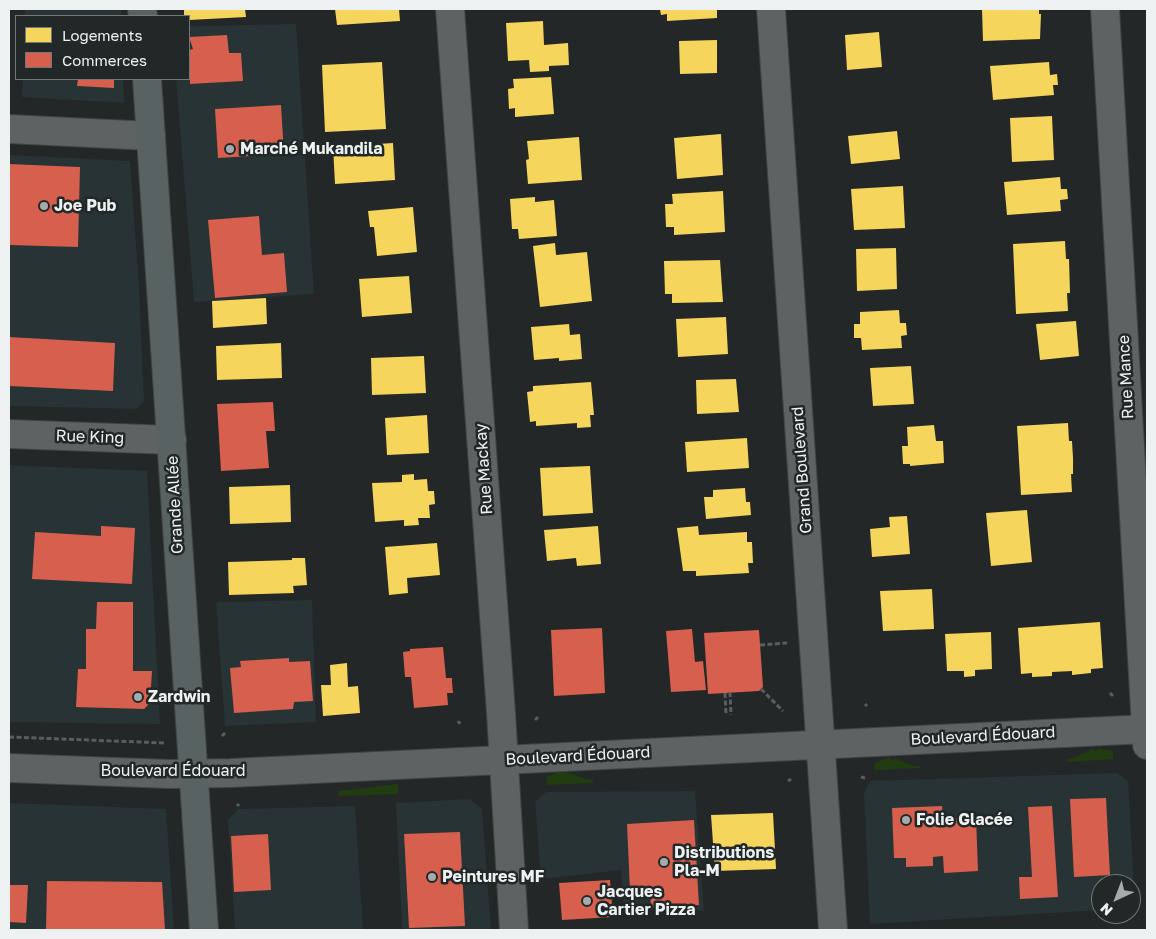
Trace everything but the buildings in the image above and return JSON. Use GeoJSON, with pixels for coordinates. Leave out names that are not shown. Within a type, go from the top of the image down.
{"type":"FeatureCollection","features":[{"type":"Feature","properties":{"kind":"main road","name":"Grande Allée"},"geometry":{"type":"LineString","coordinates":[[147,80],[172,440],[192,774],[204,930]]}},
{"type":"Feature","properties":{"kind":"street","name":"Rue Mackay"},"geometry":{"type":"LineString","coordinates":[[450,9],[504,760],[514,930]]}},
{"type":"Feature","properties":{"kind":"street","name":"Grand Boulevard"},"geometry":{"type":"LineString","coordinates":[[771,9],[833,930]]}},
{"type":"Feature","properties":{"kind":"street","name":"Rue Mance"},"geometry":{"type":"LineString","coordinates":[[1105,9],[1147,734]]}},
{"type":"Feature","properties":{"kind":"street"},"geometry":{"type":"LineString","coordinates":[[9,129],[151,136]]}},
{"type":"Feature","properties":{"kind":"street","name":"Rue King"},"geometry":{"type":"LineString","coordinates":[[9,434],[172,440]]}},
{"type":"Feature","properties":{"kind":"street","name":"Boulevard Édouard"},"geometry":{"type":"LineString","coordinates":[[9,768],[192,774],[230,773],[821,744],[1147,734]]}},
{"type":"Feature","properties":{"kind":"path"},"geometry":{"type":"LineString","coordinates":[[760,644],[791,642]]}},
{"type":"Feature","properties":{"kind":"path"},"geometry":{"type":"LineString","coordinates":[[761,689],[784,711]]}},
{"type":"Feature","properties":{"kind":"path"},"geometry":{"type":"LineString","coordinates":[[726,715],[728,693],[731,714]]}},
{"type":"Feature","properties":{"kind":"path"},"geometry":{"type":"LineString","coordinates":[[9,737],[170,744]]}},
{"type":"Feature","properties":{"kind":"shaded area"},"geometry":{"type":"Polygon","coordinates":[[[25,9],[121,9],[121,15],[25,15],[25,9]]]}},
{"type":"Feature","properties":{"kind":"shaded area"},"geometry":{"type":"Polygon","coordinates":[[[296,24],[314,294],[194,302],[176,80],[190,80],[190,26],[296,24]]]}},
{"type":"Feature","properties":{"kind":"shaded area"},"geometry":{"type":"Polygon","coordinates":[[[23,80],[123,80],[124,103],[22,97],[23,80]]]}},
{"type":"Feature","properties":{"kind":"shaded area"},"geometry":{"type":"Polygon","coordinates":[[[9,155],[130,161],[139,287],[144,400],[137,409],[9,406],[9,155]]]}},
{"type":"Feature","properties":{"kind":"shaded area"},"geometry":{"type":"Polygon","coordinates":[[[9,465],[147,471],[160,724],[9,722],[9,465]]]}},
{"type":"Feature","properties":{"kind":"shaded area"},"geometry":{"type":"Polygon","coordinates":[[[312,600],[316,722],[225,726],[216,602],[312,600]]]}},
{"type":"Feature","properties":{"kind":"shaded area"},"geometry":{"type":"Polygon","coordinates":[[[1117,773],[1128,781],[1133,874],[1091,874],[1091,911],[870,924],[864,793],[870,781],[1117,773]]]}},
{"type":"Feature","properties":{"kind":"shaded area"},"geometry":{"type":"Polygon","coordinates":[[[695,791],[704,911],[624,909],[621,870],[541,879],[535,802],[546,792],[695,791]]]}},
{"type":"Feature","properties":{"kind":"shaded area"},"geometry":{"type":"Polygon","coordinates":[[[469,799],[482,809],[491,930],[402,930],[396,803],[469,799]]]}},
{"type":"Feature","properties":{"kind":"shaded area"},"geometry":{"type":"Polygon","coordinates":[[[9,803],[166,809],[174,930],[9,930],[9,803]]]}},
{"type":"Feature","properties":{"kind":"shaded area"},"geometry":{"type":"Polygon","coordinates":[[[355,806],[363,930],[235,930],[228,820],[238,809],[355,806]]]}},
{"type":"Feature","properties":{"kind":"green space"},"geometry":{"type":"Polygon","coordinates":[[[1098,748],[1113,751],[1113,759],[1068,762],[1068,759],[1093,749],[1093,751],[1098,750],[1098,748]]]}},
{"type":"Feature","properties":{"kind":"green space"},"geometry":{"type":"Polygon","coordinates":[[[891,757],[891,759],[895,760],[895,758],[920,768],[875,770],[874,763],[891,757]]]}},
{"type":"Feature","properties":{"kind":"green space"},"geometry":{"type":"Polygon","coordinates":[[[559,772],[593,780],[593,783],[547,785],[546,777],[559,772]]]}},
{"type":"Feature","properties":{"kind":"green space"},"geometry":{"type":"Polygon","coordinates":[[[398,784],[398,794],[339,796],[338,791],[398,784]]]}},
{"type":"Feature","properties":{"kind":"place","name":"Marché Mukandila"},"geometry":{"type":"Point","coordinates":[230,149]}},
{"type":"Feature","properties":{"kind":"place","name":"Joe Pub"},"geometry":{"type":"Point","coordinates":[44,206]}},
{"type":"Feature","properties":{"kind":"place","name":"Zardwin"},"geometry":{"type":"Point","coordinates":[138,697]}},
{"type":"Feature","properties":{"kind":"place","name":"Folie Glacée"},"geometry":{"type":"Point","coordinates":[906,820]}},
{"type":"Feature","properties":{"kind":"place","name":"Distributions Pla-M"},"geometry":{"type":"Point","coordinates":[664,862]}},
{"type":"Feature","properties":{"kind":"place","name":"Peintures MF"},"geometry":{"type":"Point","coordinates":[432,877]}},
{"type":"Feature","properties":{"kind":"place","name":"Jacques Cartier Pizza"},"geometry":{"type":"Point","coordinates":[587,901]}}]}
